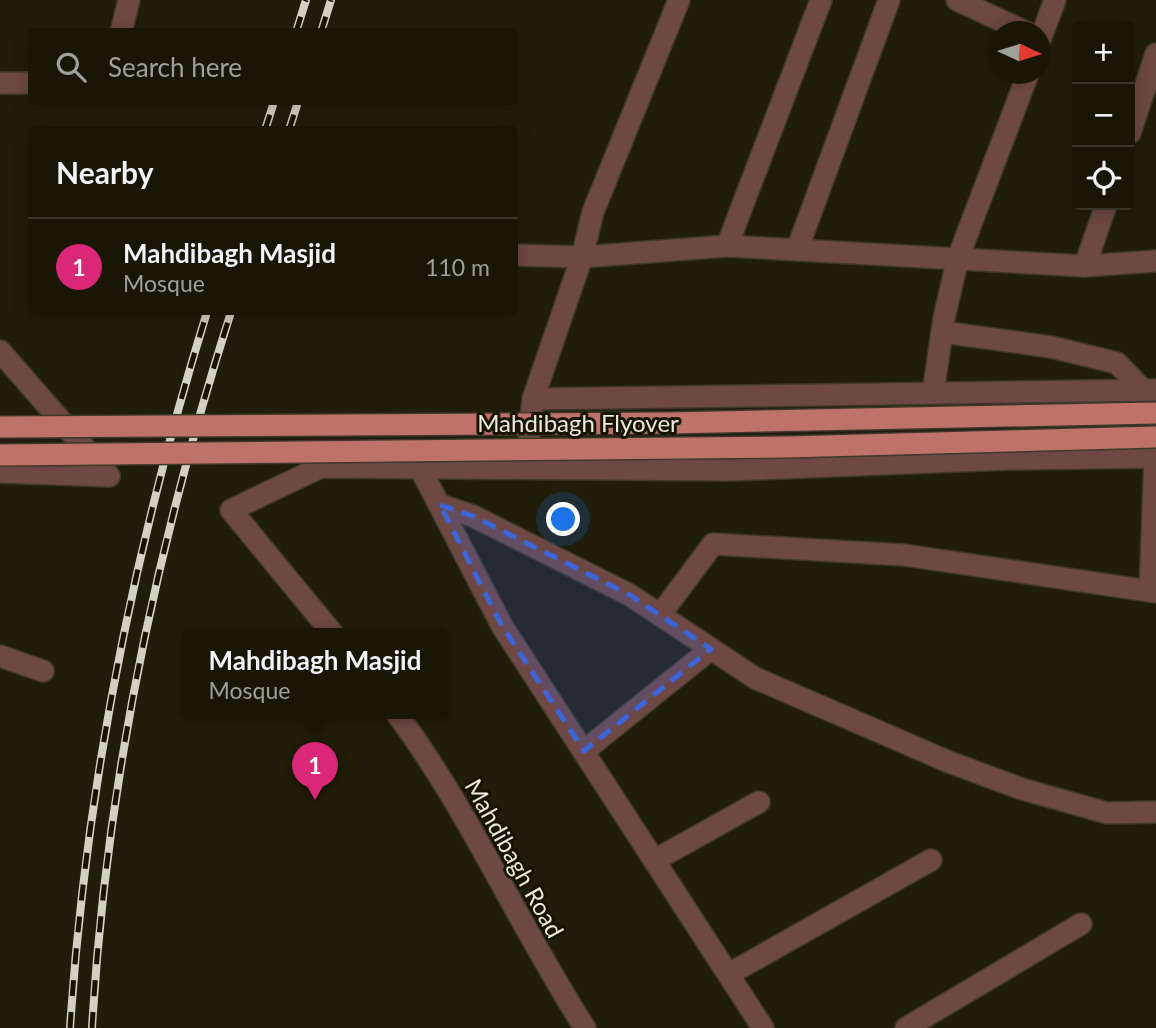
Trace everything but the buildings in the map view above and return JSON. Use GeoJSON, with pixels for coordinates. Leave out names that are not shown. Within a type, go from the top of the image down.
{"type":"FeatureCollection","features":[{"type":"Feature","properties":{"kind":"main road","name":"Mahdibagh Flyover"},"geometry":{"type":"LineString","coordinates":[[0,427],[669,423],[1156,413]]}},
{"type":"Feature","properties":{"kind":"main road","name":"Mahdibagh Flyover"},"geometry":{"type":"LineString","coordinates":[[0,455],[787,447],[1156,450]]}},
{"type":"Feature","properties":{"kind":"street"},"geometry":{"type":"LineString","coordinates":[[122,28],[129,0]]}},
{"type":"Feature","properties":{"kind":"street"},"geometry":{"type":"LineString","coordinates":[[526,468],[533,399],[582,257],[593,212],[679,0]]}},
{"type":"Feature","properties":{"kind":"street"},"geometry":{"type":"LineString","coordinates":[[727,246],[821,0]]}},
{"type":"Feature","properties":{"kind":"street"},"geometry":{"type":"LineString","coordinates":[[797,250],[889,0]]}},
{"type":"Feature","properties":{"kind":"street"},"geometry":{"type":"LineString","coordinates":[[957,0],[1002,21]]}},
{"type":"Feature","properties":{"kind":"street"},"geometry":{"type":"LineString","coordinates":[[1047,21],[1055,0]]}},
{"type":"Feature","properties":{"kind":"street"},"geometry":{"type":"LineString","coordinates":[[1135,118],[1156,54]]}},
{"type":"Feature","properties":{"kind":"street"},"geometry":{"type":"LineString","coordinates":[[0,83],[28,83]]}},
{"type":"Feature","properties":{"kind":"street"},"geometry":{"type":"LineString","coordinates":[[933,393],[942,332],[958,258],[1024,84]]}},
{"type":"Feature","properties":{"kind":"street"},"geometry":{"type":"LineString","coordinates":[[1086,266],[1104,210]]}},
{"type":"Feature","properties":{"kind":"street"},"geometry":{"type":"LineString","coordinates":[[518,255],[582,257],[727,246],[1086,266],[1156,261]]}},
{"type":"Feature","properties":{"kind":"street"},"geometry":{"type":"LineString","coordinates":[[942,332],[1051,347],[1117,363],[1149,390]]}},
{"type":"Feature","properties":{"kind":"street"},"geometry":{"type":"LineString","coordinates":[[0,351],[109,476],[0,472]]}},
{"type":"Feature","properties":{"kind":"street"},"geometry":{"type":"LineString","coordinates":[[533,399],[1149,390]]}},
{"type":"Feature","properties":{"kind":"street"},"geometry":{"type":"LineString","coordinates":[[328,628],[231,510],[321,467],[730,470],[1156,450],[1153,591],[904,555],[713,544],[660,615]]}},
{"type":"Feature","properties":{"kind":"street"},"geometry":{"type":"LineString","coordinates":[[420,468],[502,626],[764,1028]]}},
{"type":"Feature","properties":{"kind":"street"},"geometry":{"type":"LineString","coordinates":[[440,505],[473,516],[630,595],[755,678],[949,762],[1010,785],[1107,813],[1156,812]]}},
{"type":"Feature","properties":{"kind":"street"},"geometry":{"type":"LineString","coordinates":[[584,751],[710,649]]}},
{"type":"Feature","properties":{"kind":"street"},"geometry":{"type":"LineString","coordinates":[[0,656],[43,671]]}},
{"type":"Feature","properties":{"kind":"street","name":"Mahdibagh Road"},"geometry":{"type":"LineString","coordinates":[[401,719],[433,764],[545,965],[586,1028]]}},
{"type":"Feature","properties":{"kind":"street"},"geometry":{"type":"LineString","coordinates":[[654,860],[759,802]]}},
{"type":"Feature","properties":{"kind":"street"},"geometry":{"type":"LineString","coordinates":[[729,974],[931,860]]}},
{"type":"Feature","properties":{"kind":"street"},"geometry":{"type":"LineString","coordinates":[[906,1028],[1081,924]]}},
{"type":"Feature","properties":{"kind":"highlighted area"},"geometry":{"type":"Polygon","coordinates":[[[440,505],[473,516],[630,595],[711,649],[584,751],[502,626],[440,505]]]}},
{"type":"Feature","properties":{"kind":"railway"},"geometry":{"type":"LineString","coordinates":[[297,28],[306,0]]}},
{"type":"Feature","properties":{"kind":"railway"},"geometry":{"type":"LineString","coordinates":[[322,28],[331,0]]}},
{"type":"Feature","properties":{"kind":"railway"},"geometry":{"type":"LineString","coordinates":[[266,126],[273,105]]}},
{"type":"Feature","properties":{"kind":"railway"},"geometry":{"type":"LineString","coordinates":[[290,126],[297,105]]}},
{"type":"Feature","properties":{"kind":"railway"},"geometry":{"type":"LineString","coordinates":[[70,1028],[88,846],[118,666],[157,488],[206,315]]}},
{"type":"Feature","properties":{"kind":"railway"},"geometry":{"type":"LineString","coordinates":[[92,1028],[109,846],[139,666],[180,487],[230,315]]}},
{"type":"Feature","properties":{"kind":"place","name":"Mahdibagh Masjid"},"geometry":{"type":"Point","coordinates":[315,800]}}]}
